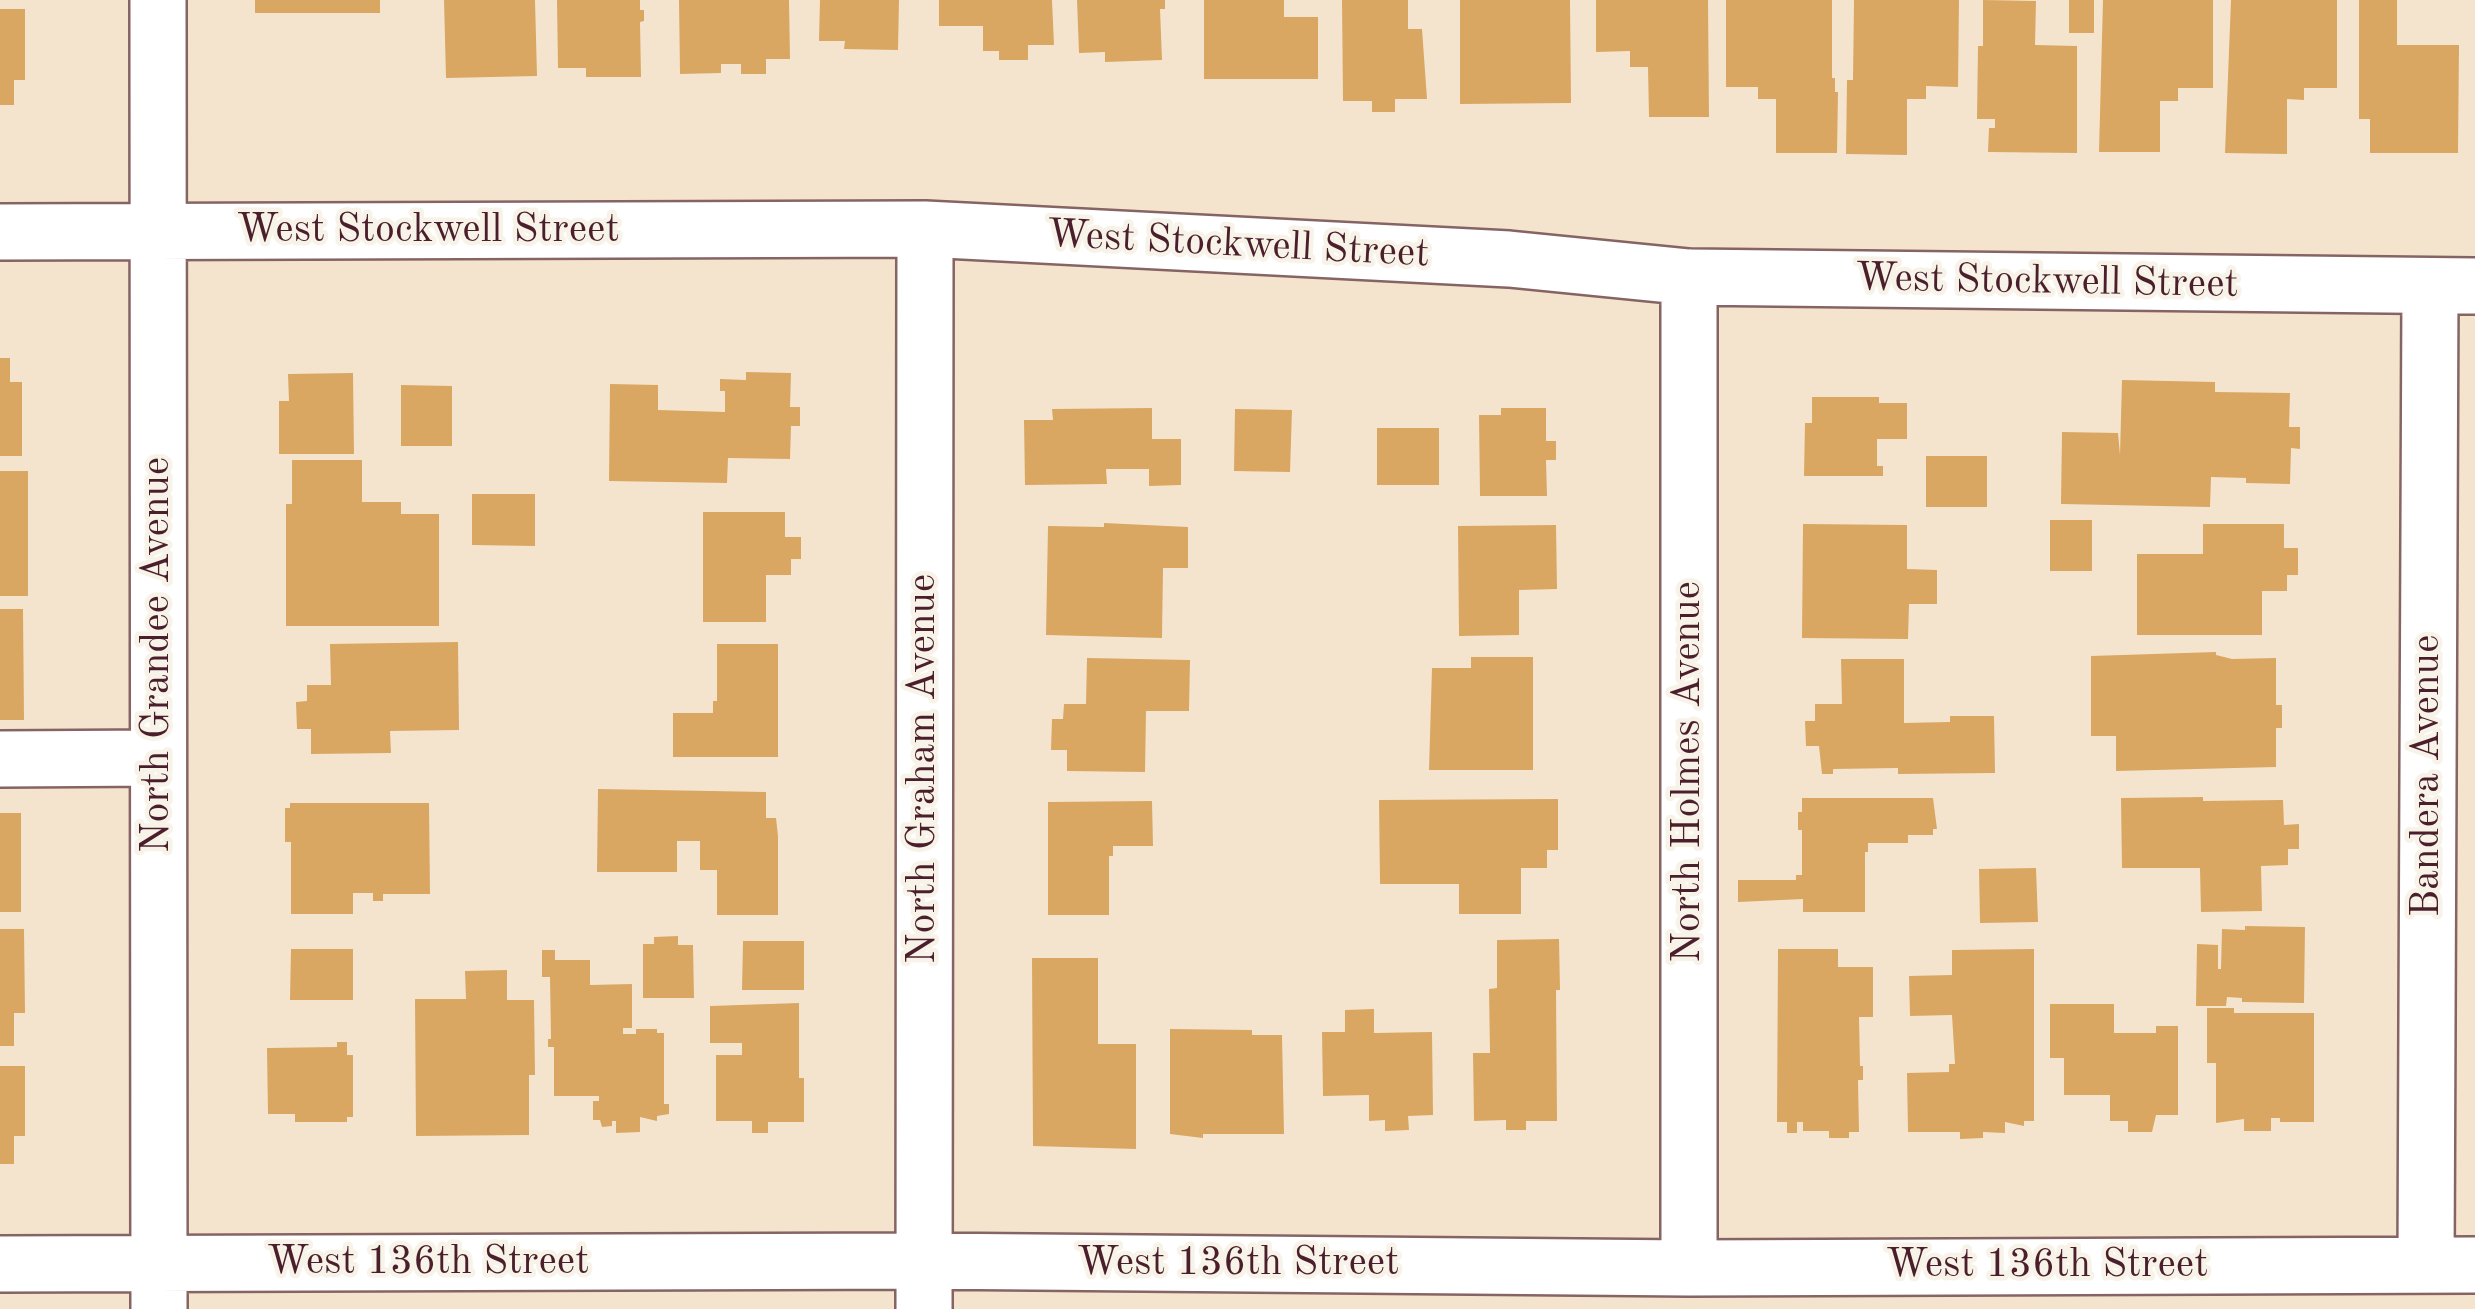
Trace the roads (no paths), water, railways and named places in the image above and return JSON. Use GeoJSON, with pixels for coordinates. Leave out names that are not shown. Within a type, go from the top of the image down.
{"type":"FeatureCollection","features":[{"type":"Feature","properties":{"kind":"street","name":"North Grandee Avenue"},"geometry":{"type":"LineString","coordinates":[[158,0],[159,1286]]}},
{"type":"Feature","properties":{"kind":"street","name":"West Stockwell Street"},"geometry":{"type":"LineString","coordinates":[[0,232],[924,230],[1509,259],[1688,277],[2452,287]]}},
{"type":"Feature","properties":{"kind":"street","name":"North Graham Avenue"},"geometry":{"type":"LineString","coordinates":[[924,230],[924,1285]]}},
{"type":"Feature","properties":{"kind":"street","name":"North Holmes Avenue"},"geometry":{"type":"LineString","coordinates":[[1688,277],[1688,1268]]}},
{"type":"Feature","properties":{"kind":"street","name":"Bandera Avenue"},"geometry":{"type":"LineString","coordinates":[[2450,1264],[2452,287]]}},
{"type":"Feature","properties":{"kind":"street"},"geometry":{"type":"LineString","coordinates":[[0,758],[158,758]]}},
{"type":"Feature","properties":{"kind":"street","name":"West 136th Street"},"geometry":{"type":"LineString","coordinates":[[0,1264],[159,1286],[924,1285],[1688,1268],[2450,1264]]}}]}
